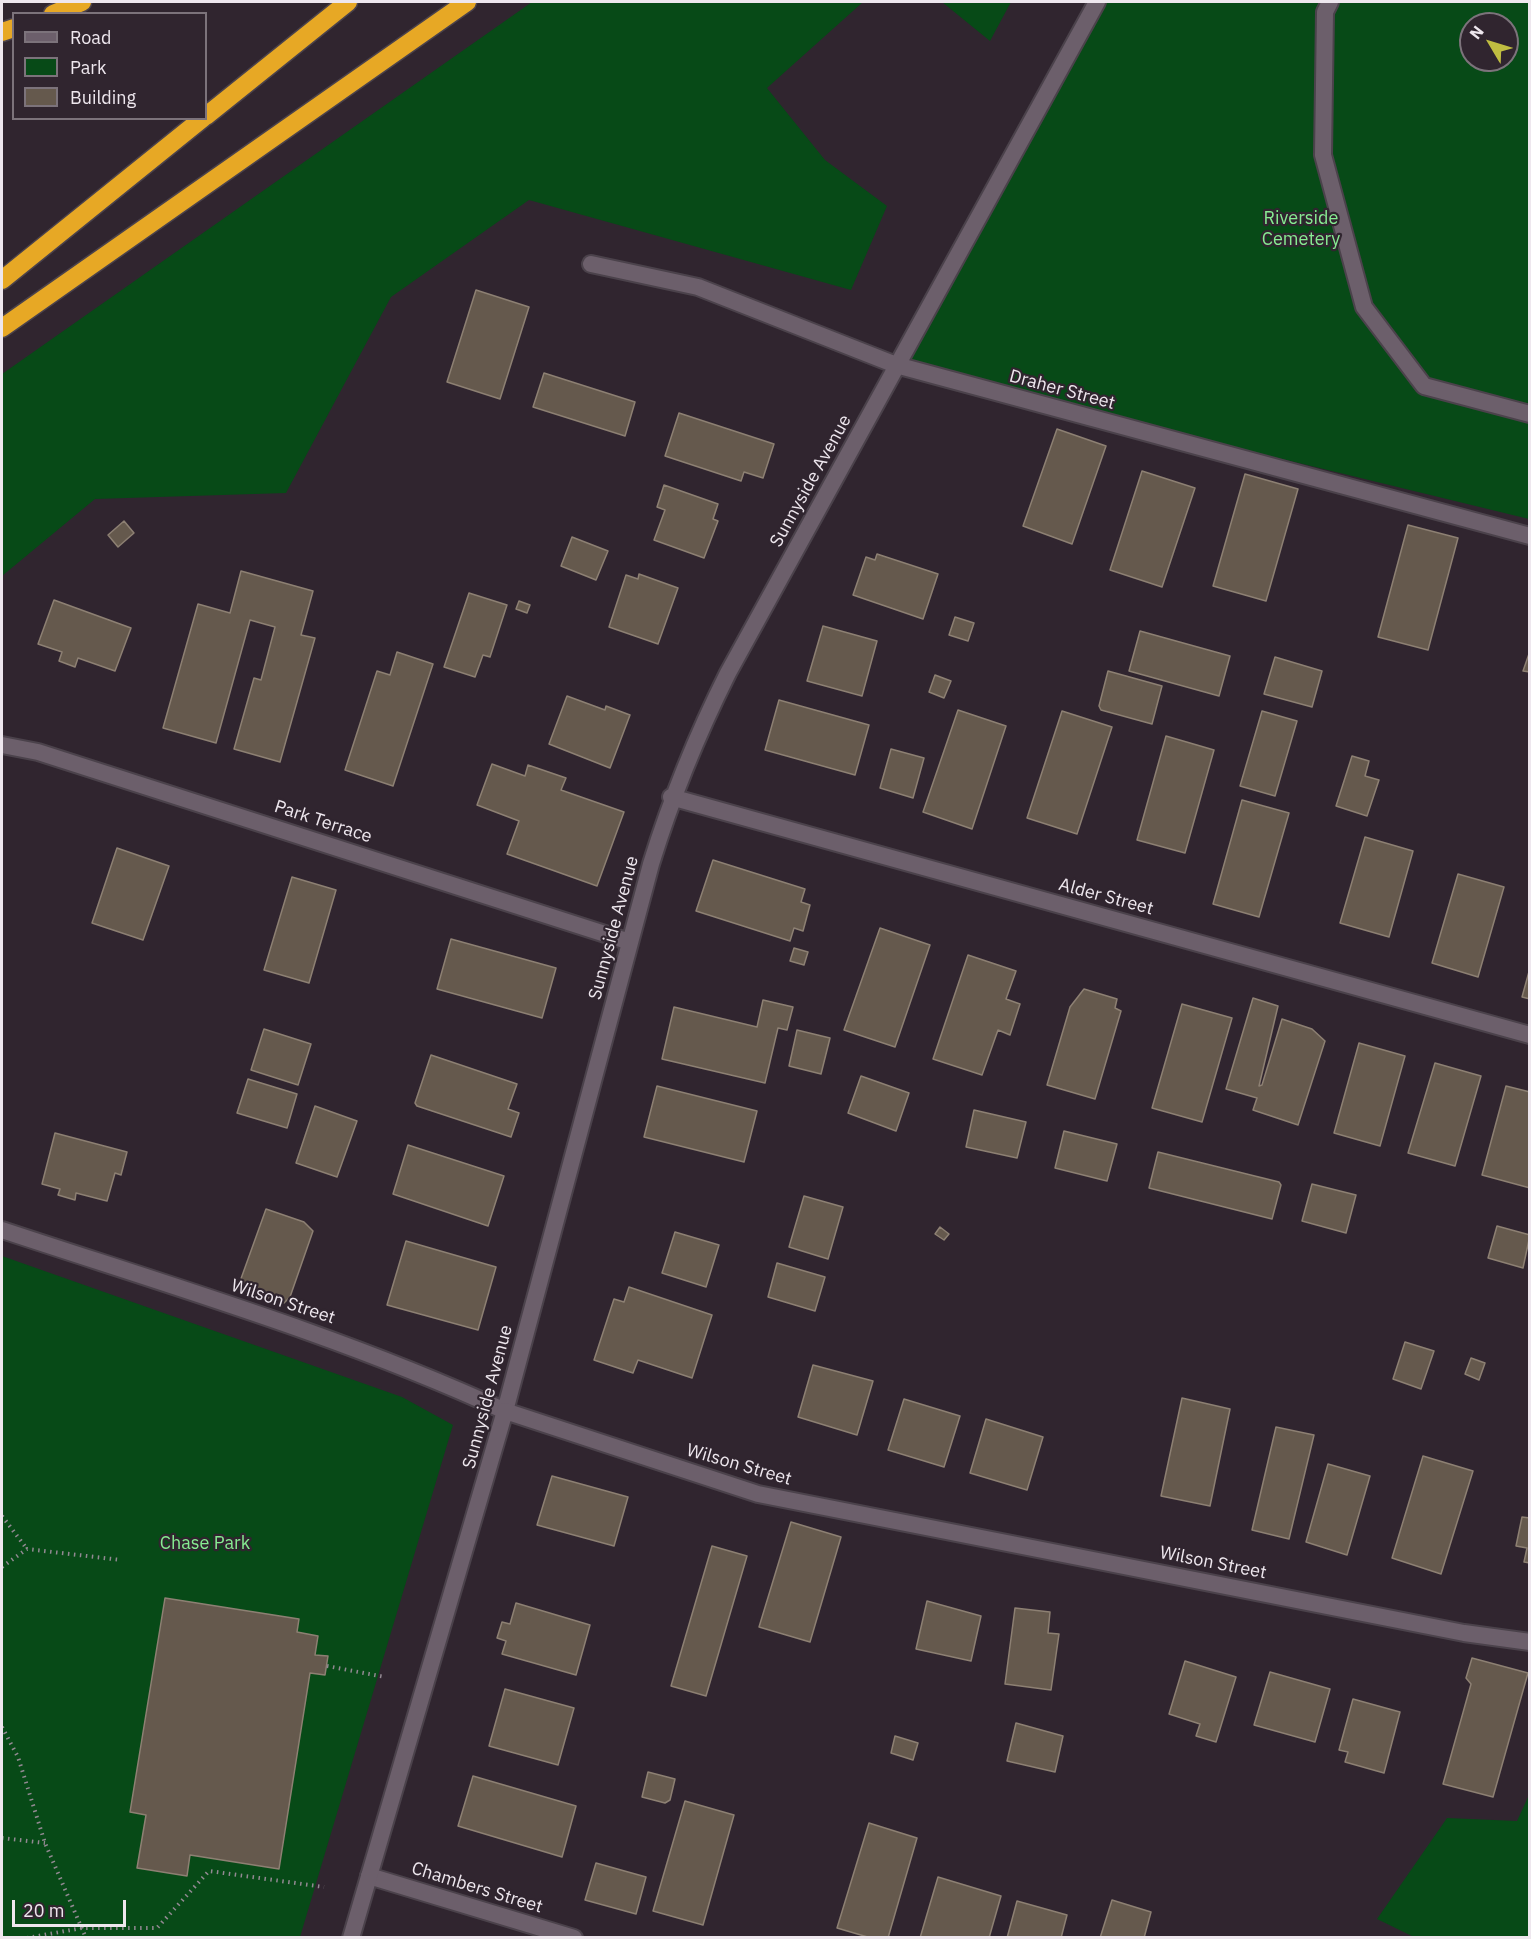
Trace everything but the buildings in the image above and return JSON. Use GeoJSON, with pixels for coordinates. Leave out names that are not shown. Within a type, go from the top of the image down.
{"type":"FeatureCollection","features":[{"type":"Feature","properties":{"kind":"highway"},"geometry":{"type":"LineString","coordinates":[[58,12],[82,2]]}},
{"type":"Feature","properties":{"kind":"highway"},"geometry":{"type":"LineString","coordinates":[[207,115],[348,2]]}},
{"type":"Feature","properties":{"kind":"highway"},"geometry":{"type":"LineString","coordinates":[[2,328],[467,2]]}},
{"type":"Feature","properties":{"kind":"highway"},"geometry":{"type":"LineString","coordinates":[[2,280],[200,120]]}},
{"type":"Feature","properties":{"kind":"street","name":"Sunnyside Avenue"},"geometry":{"type":"LineString","coordinates":[[351,1938],[505,1411],[630,942],[672,797],[699,731],[728,673],[1097,2]]}},
{"type":"Feature","properties":{"kind":"street"},"geometry":{"type":"LineString","coordinates":[[1330,2],[1325,12],[1323,155],[1364,307],[1424,386],[1530,414]]}},
{"type":"Feature","properties":{"kind":"street","name":"Draher Street"},"geometry":{"type":"LineString","coordinates":[[591,264],[698,287],[896,365],[1530,536]]}},
{"type":"Feature","properties":{"kind":"street","name":"Park Terrace"},"geometry":{"type":"LineString","coordinates":[[2,745],[38,752],[630,942]]}},
{"type":"Feature","properties":{"kind":"street","name":"Alder Street"},"geometry":{"type":"LineString","coordinates":[[672,797],[1530,1035]]}},
{"type":"Feature","properties":{"kind":"street","name":"Wilson Street"},"geometry":{"type":"LineString","coordinates":[[2,1230],[319,1334],[444,1383],[505,1411],[758,1494],[1464,1633],[1530,1642]]}},
{"type":"Feature","properties":{"kind":"street","name":"Chambers Street"},"geometry":{"type":"LineString","coordinates":[[369,1876],[574,1938]]}},
{"type":"Feature","properties":{"kind":"path"},"geometry":{"type":"LineString","coordinates":[[2,1516],[27,1549]]}},
{"type":"Feature","properties":{"kind":"path"},"geometry":{"type":"LineString","coordinates":[[2,1567],[27,1549],[121,1560]]}},
{"type":"Feature","properties":{"kind":"path"},"geometry":{"type":"LineString","coordinates":[[327,1666],[385,1677]]}},
{"type":"Feature","properties":{"kind":"path"},"geometry":{"type":"LineString","coordinates":[[2,1727],[18,1757],[45,1843],[86,1938]]}},
{"type":"Feature","properties":{"kind":"path"},"geometry":{"type":"LineString","coordinates":[[2,1838],[45,1843]]}},
{"type":"Feature","properties":{"kind":"path"},"geometry":{"type":"LineString","coordinates":[[27,1938],[82,1928],[157,1928],[209,1871],[324,1887]]}},
{"type":"Feature","properties":{"kind":"green space"},"geometry":{"type":"Polygon","coordinates":[[[532,2],[863,2],[767,88],[825,160],[887,206],[851,290],[529,200],[391,297],[286,493],[95,499],[2,576],[2,374],[532,2]]]}},
{"type":"Feature","properties":{"kind":"green space"},"geometry":{"type":"Polygon","coordinates":[[[942,2],[1011,2],[990,41],[942,2]]]}},
{"type":"Feature","properties":{"kind":"green space","name":"Riverside Cemetery"},"geometry":{"type":"Polygon","coordinates":[[[1094,2],[1529,2],[1529,519],[896,365],[1094,2]]]}},
{"type":"Feature","properties":{"kind":"green space","name":"Chase Park"},"geometry":{"type":"Polygon","coordinates":[[[2,1256],[402,1397],[453,1425],[300,1937],[2,1937],[2,1256]]]}},
{"type":"Feature","properties":{"kind":"green space"},"geometry":{"type":"Polygon","coordinates":[[[1529,1795],[1529,1937],[1414,1937],[1377,1919],[1447,1818],[1517,1821],[1529,1795]]]}}]}
